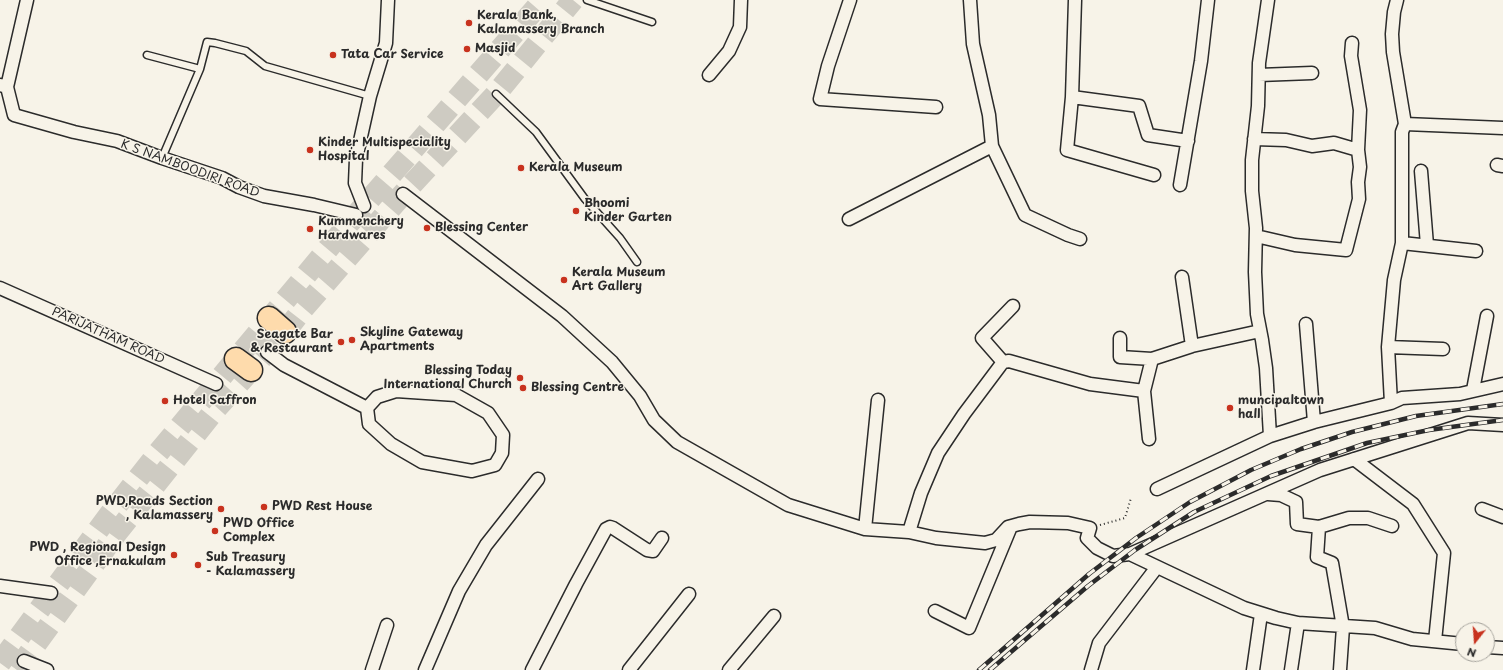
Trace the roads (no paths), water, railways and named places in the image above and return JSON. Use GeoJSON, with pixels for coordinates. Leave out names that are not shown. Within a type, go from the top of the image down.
{"type":"FeatureCollection","features":[{"type":"Feature","properties":{"kind":"street"},"geometry":{"type":"LineString","coordinates":[[3,86],[27,0]]}},
{"type":"Feature","properties":{"kind":"street"},"geometry":{"type":"LineString","coordinates":[[370,96],[386,43],[388,0]]}},
{"type":"Feature","properties":{"kind":"street"},"geometry":{"type":"LineString","coordinates":[[710,75],[729,51],[740,28],[741,0]]}},
{"type":"Feature","properties":{"kind":"street"},"geometry":{"type":"LineString","coordinates":[[850,0],[828,66],[820,99],[936,107]]}},
{"type":"Feature","properties":{"kind":"street"},"geometry":{"type":"LineString","coordinates":[[970,0],[973,44],[989,115],[992,146],[1025,216],[1080,239]]}},
{"type":"Feature","properties":{"kind":"street"},"geometry":{"type":"LineString","coordinates":[[1075,0],[1072,97],[1067,150],[1154,175]]}},
{"type":"Feature","properties":{"kind":"street"},"geometry":{"type":"LineString","coordinates":[[1180,185],[1201,61],[1208,0]]}},
{"type":"Feature","properties":{"kind":"street"},"geometry":{"type":"LineString","coordinates":[[1268,0],[1259,75],[1258,106],[1252,160],[1252,191],[1256,236],[1255,279],[1257,314],[1266,368],[1270,436]]}},
{"type":"Feature","properties":{"kind":"street"},"geometry":{"type":"LineString","coordinates":[[1391,403],[1388,347],[1394,280],[1402,243],[1402,132],[1405,124],[1393,52],[1392,34],[1394,12],[1397,0]]}},
{"type":"Feature","properties":{"kind":"street"},"geometry":{"type":"LineString","coordinates":[[1256,236],[1295,246],[1346,250],[1359,199],[1358,182],[1360,167],[1358,150],[1360,110],[1351,56],[1352,43]]}},
{"type":"Feature","properties":{"kind":"street"},"geometry":{"type":"LineString","coordinates":[[1259,75],[1312,73]]}},
{"type":"Feature","properties":{"kind":"street","name":"K S NAMBOODIRI ROAD"},"geometry":{"type":"LineString","coordinates":[[3,86],[14,116],[74,132],[117,141],[222,178],[239,187],[264,196],[314,205],[360,210],[355,182],[356,159],[370,96]]}},
{"type":"Feature","properties":{"kind":"street"},"geometry":{"type":"LineString","coordinates":[[1072,97],[1139,106],[1148,135],[1188,141]]}},
{"type":"Feature","properties":{"kind":"street"},"geometry":{"type":"LineString","coordinates":[[1405,124],[1503,128]]}},
{"type":"Feature","properties":{"kind":"street"},"geometry":{"type":"LineString","coordinates":[[1254,139],[1286,140],[1312,146],[1334,143],[1358,150]]}},
{"type":"Feature","properties":{"kind":"street"},"geometry":{"type":"LineString","coordinates":[[849,219],[992,146]]}},
{"type":"Feature","properties":{"kind":"street"},"geometry":{"type":"LineString","coordinates":[[1421,171],[1427,245]]}},
{"type":"Feature","properties":{"kind":"street"},"geometry":{"type":"LineString","coordinates":[[403,194],[562,316],[612,362],[640,396],[654,420],[677,442],[788,505],[865,529],[909,532],[936,538],[985,543],[996,540],[1008,527],[1011,526],[1030,522],[1068,523],[1090,528],[1087,538],[1097,548],[1113,556],[1130,554],[1320,470],[1468,423],[1503,426]]}},
{"type":"Feature","properties":{"kind":"street"},"geometry":{"type":"LineString","coordinates":[[1402,243],[1476,251]]}},
{"type":"Feature","properties":{"kind":"street"},"geometry":{"type":"LineString","coordinates":[[1182,277],[1192,346]]}},
{"type":"Feature","properties":{"kind":"street","name":"PARIJATHAM ROAD"},"geometry":{"type":"LineString","coordinates":[[0,288],[216,384]]}},
{"type":"Feature","properties":{"kind":"street"},"geometry":{"type":"LineString","coordinates":[[1003,362],[982,338],[1013,306]]}},
{"type":"Feature","properties":{"kind":"street"},"geometry":{"type":"LineString","coordinates":[[1473,390],[1487,316]]}},
{"type":"Feature","properties":{"kind":"street"},"geometry":{"type":"LineString","coordinates":[[1306,324],[1314,422]]}},
{"type":"Feature","properties":{"kind":"street"},"geometry":{"type":"LineString","coordinates":[[1120,338],[1120,357],[1152,359],[1192,346],[1260,331]]}},
{"type":"Feature","properties":{"kind":"street"},"geometry":{"type":"LineString","coordinates":[[1388,347],[1443,349]]}},
{"type":"Feature","properties":{"kind":"street"},"geometry":{"type":"LineString","coordinates":[[267,352],[284,365],[367,408]]}},
{"type":"Feature","properties":{"kind":"street"},"geometry":{"type":"LineString","coordinates":[[1149,439],[1144,391],[1152,359]]}},
{"type":"Feature","properties":{"kind":"street"},"geometry":{"type":"LineString","coordinates":[[909,532],[921,493],[938,453],[964,414],[1003,362],[1009,361],[1090,384],[1144,391]]}},
{"type":"Feature","properties":{"kind":"street"},"geometry":{"type":"LineString","coordinates":[[1157,489],[1270,436],[1314,422],[1391,403],[1402,398],[1460,394],[1503,384]]}},
{"type":"Feature","properties":{"kind":"street"},"geometry":{"type":"LineString","coordinates":[[396,391],[456,395],[488,413],[504,435],[502,453],[495,465],[472,471],[422,462],[391,444],[369,424],[367,408],[377,397],[396,391]]}},
{"type":"Feature","properties":{"kind":"street"},"geometry":{"type":"LineString","coordinates":[[865,529],[878,400]]}},
{"type":"Feature","properties":{"kind":"street"},"geometry":{"type":"LineString","coordinates":[[1354,459],[1413,504],[1444,553],[1435,641]]}},
{"type":"Feature","properties":{"kind":"street"},"geometry":{"type":"LineString","coordinates":[[425,670],[459,591],[486,545],[538,479]]}},
{"type":"Feature","properties":{"kind":"street"},"geometry":{"type":"LineString","coordinates":[[1266,494],[1281,495],[1296,502],[1297,524],[1319,528],[1349,518],[1368,518],[1392,526]]}},
{"type":"Feature","properties":{"kind":"street"},"geometry":{"type":"LineString","coordinates":[[1482,509],[1503,516]]}},
{"type":"Feature","properties":{"kind":"street"},"geometry":{"type":"LineString","coordinates":[[935,611],[969,628],[1011,526]]}},
{"type":"Feature","properties":{"kind":"street"},"geometry":{"type":"LineString","coordinates":[[532,670],[606,529],[610,527],[613,528],[647,550],[653,551],[662,538]]}},
{"type":"Feature","properties":{"kind":"street"},"geometry":{"type":"LineString","coordinates":[[1319,528],[1317,557],[1332,563],[1343,627],[1340,670]]}},
{"type":"Feature","properties":{"kind":"street"},"geometry":{"type":"LineString","coordinates":[[1130,554],[1244,608],[1261,614],[1298,623],[1375,628],[1412,639],[1455,643]]}},
{"type":"Feature","properties":{"kind":"street"},"geometry":{"type":"LineString","coordinates":[[1091,670],[1098,643],[1158,568]]}},
{"type":"Feature","properties":{"kind":"street"},"geometry":{"type":"LineString","coordinates":[[0,586],[50,593]]}},
{"type":"Feature","properties":{"kind":"street"},"geometry":{"type":"LineString","coordinates":[[629,670],[689,594]]}},
{"type":"Feature","properties":{"kind":"street"},"geometry":{"type":"LineString","coordinates":[[1253,670],[1261,614]]}},
{"type":"Feature","properties":{"kind":"street"},"geometry":{"type":"LineString","coordinates":[[729,670],[774,616]]}},
{"type":"Feature","properties":{"kind":"street"},"geometry":{"type":"LineString","coordinates":[[1292,670],[1298,623]]}},
{"type":"Feature","properties":{"kind":"street"},"geometry":{"type":"LineString","coordinates":[[372,670],[387,625]]}},
{"type":"Feature","properties":{"kind":"street"},"geometry":{"type":"LineString","coordinates":[[24,661],[47,670]]}},
{"type":"Feature","properties":{"kind":"lane"},"geometry":{"type":"LineString","coordinates":[[587,0],[652,22]]}},
{"type":"Feature","properties":{"kind":"lane"},"geometry":{"type":"LineString","coordinates":[[162,158],[200,69],[207,42],[246,51],[265,66],[370,96]]}},
{"type":"Feature","properties":{"kind":"lane"},"geometry":{"type":"LineString","coordinates":[[147,55],[200,69]]}},
{"type":"Feature","properties":{"kind":"lane"},"geometry":{"type":"LineString","coordinates":[[496,94],[536,132],[584,200],[620,238],[637,262]]}},
{"type":"Feature","properties":{"kind":"tunnel"},"geometry":{"type":"LineString","coordinates":[[0,663],[110,514],[158,453],[356,215],[543,0]]}},
{"type":"Feature","properties":{"kind":"tunnel"},"geometry":{"type":"LineString","coordinates":[[17,670],[115,535],[214,411],[285,332],[302,310],[403,194],[496,94],[573,0]]}},
{"type":"Feature","properties":{"kind":"railway"},"geometry":{"type":"LineString","coordinates":[[979,670],[1089,574],[1136,538],[1190,502],[1251,470],[1301,449],[1352,432],[1416,416],[1503,404]]}},
{"type":"Feature","properties":{"kind":"railway"},"geometry":{"type":"LineString","coordinates":[[990,670],[1088,586],[1135,550],[1194,512],[1271,476],[1367,443],[1429,430],[1503,420]]}},
{"type":"Feature","properties":{"kind":"place","name":"Kerala Bank, Kalamassery Branch"},"geometry":{"type":"Point","coordinates":[469,23]}},
{"type":"Feature","properties":{"kind":"place","name":"Masjid"},"geometry":{"type":"Point","coordinates":[467,49]}},
{"type":"Feature","properties":{"kind":"place","name":"Tata Car Service"},"geometry":{"type":"Point","coordinates":[333,55]}},
{"type":"Feature","properties":{"kind":"place","name":"Kinder Multispeciality Hospital"},"geometry":{"type":"Point","coordinates":[310,150]}},
{"type":"Feature","properties":{"kind":"place","name":"Kerala Museum"},"geometry":{"type":"Point","coordinates":[521,168]}},
{"type":"Feature","properties":{"kind":"place","name":"Bhoomi Kinder Garten"},"geometry":{"type":"Point","coordinates":[576,211]}},
{"type":"Feature","properties":{"kind":"place","name":"Blessing Center"},"geometry":{"type":"Point","coordinates":[427,228]}},
{"type":"Feature","properties":{"kind":"place","name":"Kummenchery Hardwares"},"geometry":{"type":"Point","coordinates":[310,229]}},
{"type":"Feature","properties":{"kind":"place","name":"Kerala Museum Art Gallery"},"geometry":{"type":"Point","coordinates":[564,280]}},
{"type":"Feature","properties":{"kind":"place","name":"Skyline Gateway Apartments"},"geometry":{"type":"Point","coordinates":[352,340]}},
{"type":"Feature","properties":{"kind":"place","name":"Seagate Bar & Restaurant"},"geometry":{"type":"Point","coordinates":[341,342]}},
{"type":"Feature","properties":{"kind":"place","name":"Blessing Today International Church"},"geometry":{"type":"Point","coordinates":[520,378]}},
{"type":"Feature","properties":{"kind":"place","name":"Blessing Centre"},"geometry":{"type":"Point","coordinates":[523,388]}},
{"type":"Feature","properties":{"kind":"place","name":"Hotel Saffron"},"geometry":{"type":"Point","coordinates":[165,401]}},
{"type":"Feature","properties":{"kind":"place","name":"muncipaltown hall"},"geometry":{"type":"Point","coordinates":[1230,408]}},
{"type":"Feature","properties":{"kind":"place","name":"PWD Rest House"},"geometry":{"type":"Point","coordinates":[264,507]}},
{"type":"Feature","properties":{"kind":"place","name":"PWD,Roads Section , Kalamassery"},"geometry":{"type":"Point","coordinates":[221,509]}},
{"type":"Feature","properties":{"kind":"place","name":"PWD Office Complex"},"geometry":{"type":"Point","coordinates":[215,531]}},
{"type":"Feature","properties":{"kind":"place","name":"PWD , Regional Design Office ,Ernakulam"},"geometry":{"type":"Point","coordinates":[174,555]}},
{"type":"Feature","properties":{"kind":"place","name":"Sub Treasury - Kalamassery"},"geometry":{"type":"Point","coordinates":[198,565]}}]}
